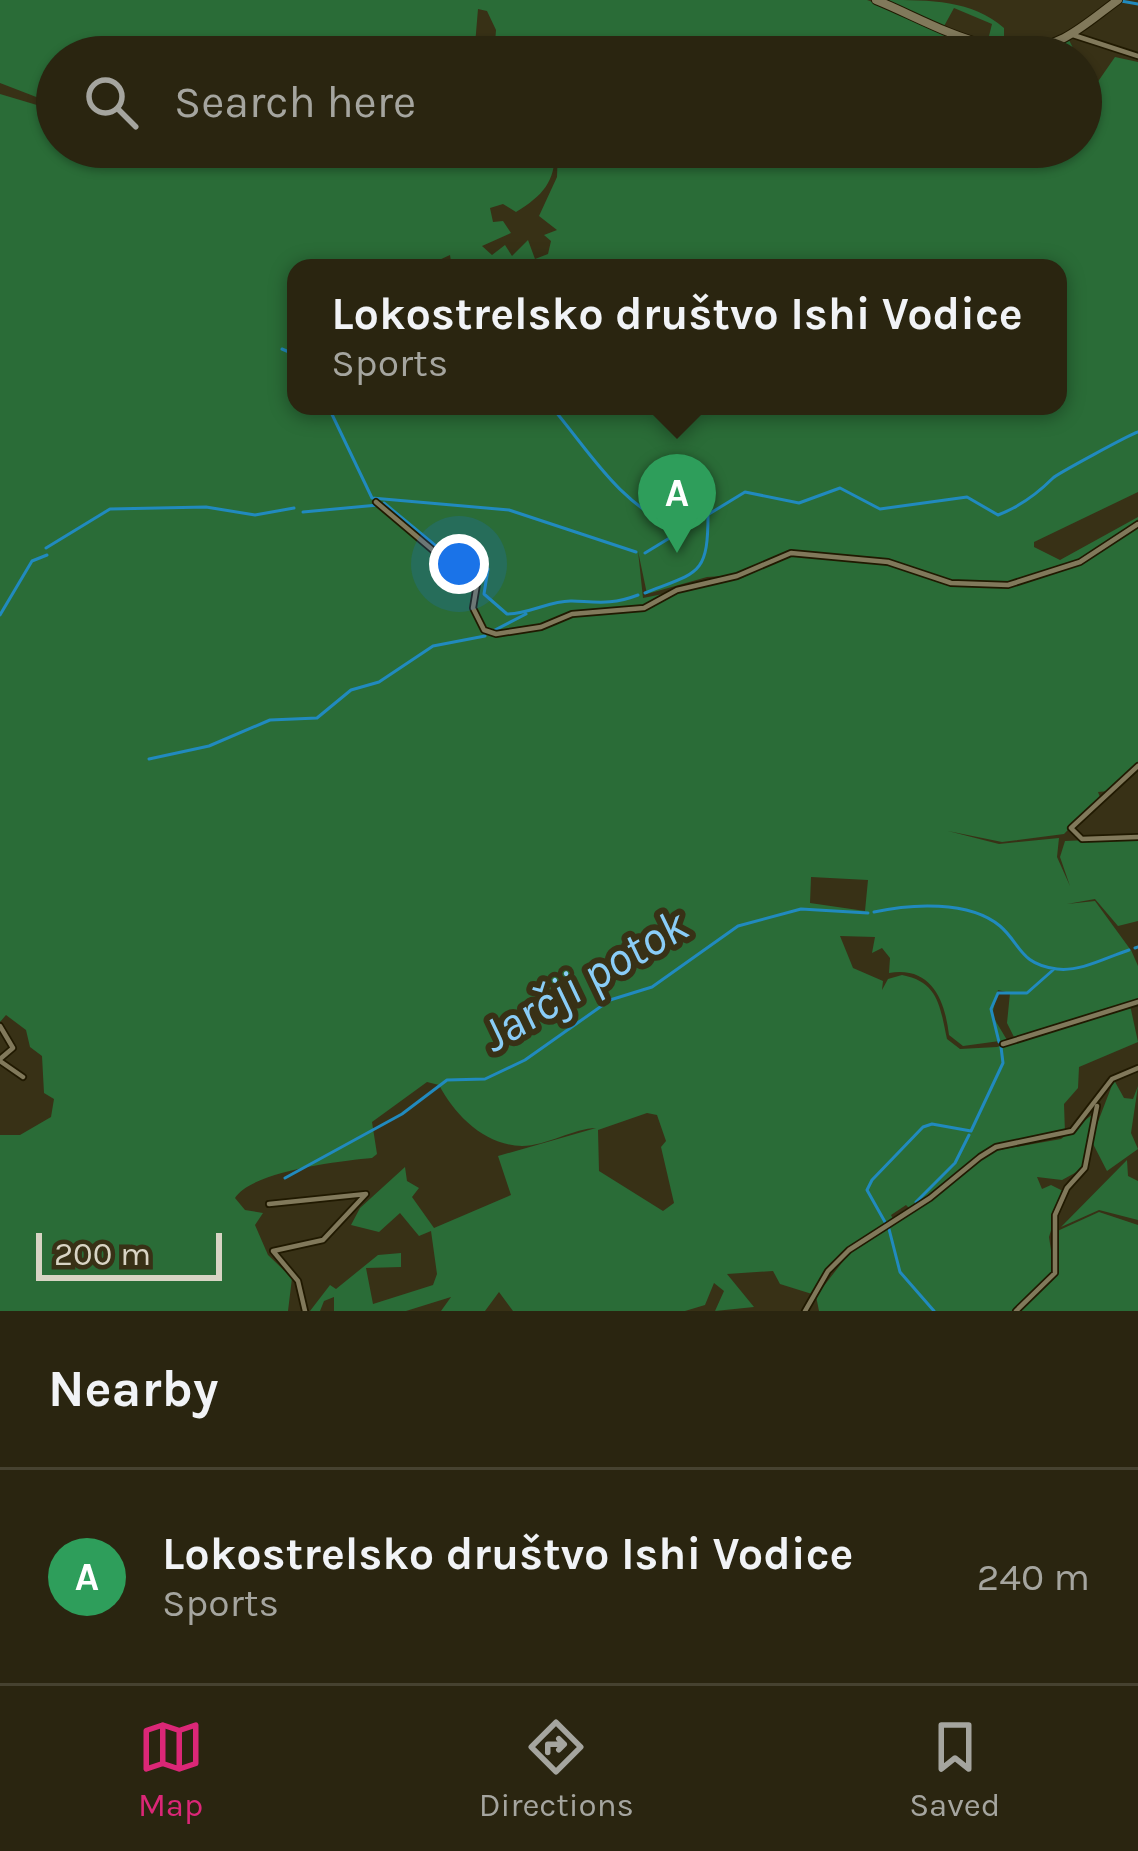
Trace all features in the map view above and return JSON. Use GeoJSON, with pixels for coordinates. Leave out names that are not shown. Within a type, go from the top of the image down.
{"type":"FeatureCollection","features":[{"type":"Feature","properties":{"kind":"street"},"geometry":{"type":"LineString","coordinates":[[876,0],[960,36]]}},
{"type":"Feature","properties":{"kind":"street"},"geometry":{"type":"LineString","coordinates":[[1063,36],[1117,0]]}},
{"type":"Feature","properties":{"kind":"street"},"geometry":{"type":"LineString","coordinates":[[1070,34],[1076,36]]}},
{"type":"Feature","properties":{"kind":"street"},"geometry":{"type":"LineString","coordinates":[[1102,44],[1138,56]]}},
{"type":"Feature","properties":{"kind":"street"},"geometry":{"type":"LineString","coordinates":[[376,502],[440,557],[473,573],[476,617],[484,630],[496,634],[541,627],[572,614],[644,608],[676,590],[736,577],[791,553],[888,562],[951,583],[1009,585],[1080,562],[1138,524]]}},
{"type":"Feature","properties":{"kind":"street"},"geometry":{"type":"LineString","coordinates":[[1138,766],[1072,828],[1082,839],[1138,837]]}},
{"type":"Feature","properties":{"kind":"street"},"geometry":{"type":"LineString","coordinates":[[1003,1044],[1138,1002]]}},
{"type":"Feature","properties":{"kind":"street"},"geometry":{"type":"LineString","coordinates":[[0,1026],[13,1048],[0,1060],[23,1077]]}},
{"type":"Feature","properties":{"kind":"street"},"geometry":{"type":"LineString","coordinates":[[805,1311],[828,1271],[849,1250],[930,1198],[996,1147],[1062,1137],[1096,1106],[1112,1079],[1138,1068]]}},
{"type":"Feature","properties":{"kind":"street"},"geometry":{"type":"LineString","coordinates":[[1016,1311],[1055,1273],[1055,1215],[1063,1194],[1085,1168],[1096,1106]]}},
{"type":"Feature","properties":{"kind":"street"},"geometry":{"type":"LineString","coordinates":[[269,1204],[366,1194],[323,1240],[273,1251],[298,1281],[305,1311]]}},
{"type":"Feature","properties":{"kind":"green space"},"geometry":{"type":"Polygon","coordinates":[[[0,0],[867,0],[960,36],[496,36],[487,11],[478,9],[476,36],[36,36],[36,97],[0,83],[0,0]]]}},
{"type":"Feature","properties":{"kind":"green space"},"geometry":{"type":"Polygon","coordinates":[[[886,0],[964,7],[992,19],[1004,28],[1004,36],[989,36],[992,24],[954,8],[943,28],[886,0]]]}},
{"type":"Feature","properties":{"kind":"green space"},"geometry":{"type":"Polygon","coordinates":[[[1115,57],[1138,62],[1138,492],[1034,542],[1034,547],[1060,560],[1138,517],[1138,522],[1073,563],[1000,584],[945,580],[871,557],[789,551],[739,575],[707,577],[647,594],[638,551],[643,598],[742,578],[791,554],[884,562],[943,584],[1000,588],[1080,565],[1138,525],[1138,764],[1109,791],[1098,792],[1100,797],[1064,834],[1002,842],[948,831],[999,844],[1059,838],[1057,857],[1070,886],[1060,857],[1065,841],[1138,838],[1138,921],[1118,926],[1095,899],[1067,904],[1095,901],[1130,949],[1106,957],[1131,950],[1138,966],[1138,1000],[1014,1037],[1007,1023],[1010,993],[998,990],[992,1015],[1007,1040],[963,1046],[949,1035],[940,999],[926,981],[904,972],[889,973],[890,958],[882,948],[872,953],[875,937],[840,936],[853,968],[883,981],[882,990],[888,979],[902,975],[924,983],[939,1007],[947,1039],[960,1049],[997,1047],[1130,1005],[1138,1042],[1079,1067],[1078,1088],[1064,1104],[1065,1133],[996,1145],[849,1247],[812,1294],[780,1284],[773,1271],[727,1274],[754,1307],[715,1311],[724,1291],[714,1283],[705,1305],[685,1311],[513,1311],[499,1292],[485,1311],[441,1311],[451,1297],[406,1311],[334,1311],[334,1297],[324,1301],[320,1311],[310,1311],[330,1285],[336,1289],[378,1255],[401,1253],[401,1267],[366,1268],[373,1304],[433,1285],[437,1274],[431,1231],[419,1236],[400,1213],[379,1232],[351,1225],[360,1208],[405,1167],[407,1181],[419,1188],[412,1197],[434,1228],[511,1195],[498,1156],[596,1128],[531,1145],[508,1144],[472,1126],[439,1085],[427,1082],[372,1122],[377,1154],[372,1158],[277,1174],[235,1198],[245,1210],[263,1213],[255,1225],[268,1255],[292,1278],[288,1311],[0,1311],[0,1135],[20,1135],[51,1117],[54,1099],[44,1093],[42,1056],[30,1047],[26,1030],[6,1015],[0,1022],[0,94],[36,105],[36,168],[553,168],[546,186],[516,212],[503,204],[490,208],[493,222],[503,221],[511,233],[482,246],[492,255],[505,245],[512,256],[528,240],[535,259],[548,254],[551,241],[544,235],[557,230],[539,216],[557,168],[1102,168],[1102,76],[1115,57]],[[811,877],[810,903],[865,911],[868,880],[811,877]],[[647,1113],[598,1130],[599,1171],[663,1211],[674,1203],[661,1147],[666,1141],[657,1115],[647,1113]]]}},
{"type":"Feature","properties":{"kind":"green space"},"geometry":{"type":"Polygon","coordinates":[[[1114,1080],[1124,1098],[1133,1099],[1138,1086],[1131,1133],[1138,1149],[1107,1171],[1091,1140],[1114,1080]]]}},
{"type":"Feature","properties":{"kind":"green space"},"geometry":{"type":"Polygon","coordinates":[[[1093,1114],[1084,1168],[1062,1180],[1037,1177],[1042,1189],[1051,1185],[1063,1191],[1049,1237],[1054,1270],[1015,1311],[819,1311],[816,1296],[851,1251],[935,1197],[993,1151],[1061,1139],[1093,1114]]]}},
{"type":"Feature","properties":{"kind":"green space"},"geometry":{"type":"Polygon","coordinates":[[[1127,1160],[1128,1176],[1138,1181],[1138,1220],[1099,1210],[1061,1227],[1127,1160]]]}},
{"type":"Feature","properties":{"kind":"green space"},"geometry":{"type":"Polygon","coordinates":[[[1099,1212],[1138,1225],[1138,1311],[1019,1311],[1054,1279],[1053,1233],[1099,1212]]]}},
{"type":"Feature","properties":{"kind":"waterway"},"geometry":{"type":"LineString","coordinates":[[1121,1],[1138,4]]}},
{"type":"Feature","properties":{"kind":"waterway"},"geometry":{"type":"LineString","coordinates":[[282,349],[287,351]]}},
{"type":"Feature","properties":{"kind":"waterway"},"geometry":{"type":"LineString","coordinates":[[332,415],[372,498],[509,510],[636,552]]}},
{"type":"Feature","properties":{"kind":"waterway"},"geometry":{"type":"LineString","coordinates":[[558,415],[622,491],[679,532]]}},
{"type":"Feature","properties":{"kind":"waterway"},"geometry":{"type":"LineString","coordinates":[[645,553],[745,492],[799,503],[840,488],[880,509],[967,497],[998,515],[1057,475],[1138,432]]}},
{"type":"Feature","properties":{"kind":"waterway"},"geometry":{"type":"LineString","coordinates":[[384,503],[442,551],[488,569],[484,594],[507,614],[564,601],[613,602],[638,595]]}},
{"type":"Feature","properties":{"kind":"waterway"},"geometry":{"type":"LineString","coordinates":[[303,512],[378,505]]}},
{"type":"Feature","properties":{"kind":"waterway"},"geometry":{"type":"LineString","coordinates":[[46,548],[110,509],[206,507],[255,515],[294,508]]}},
{"type":"Feature","properties":{"kind":"waterway"},"geometry":{"type":"LineString","coordinates":[[645,593],[696,569],[706,550],[708,515]]}},
{"type":"Feature","properties":{"kind":"waterway"},"geometry":{"type":"LineString","coordinates":[[0,615],[32,561],[47,555]]}},
{"type":"Feature","properties":{"kind":"waterway"},"geometry":{"type":"LineString","coordinates":[[493,631],[526,614]]}},
{"type":"Feature","properties":{"kind":"waterway"},"geometry":{"type":"LineString","coordinates":[[149,759],[209,746],[270,720],[317,718],[351,690],[379,682],[433,646],[485,636]]}},
{"type":"Feature","properties":{"kind":"waterway","name":"Jarčji potok"},"geometry":{"type":"LineString","coordinates":[[874,912],[922,906],[972,912],[1000,926],[1035,963],[1057,969],[1085,966],[1129,950]]}},
{"type":"Feature","properties":{"kind":"waterway","name":"Jarčji potok"},"geometry":{"type":"LineString","coordinates":[[285,1178],[402,1114],[447,1080],[485,1079],[525,1060],[610,1000],[652,987],[738,926],[801,909],[868,913]]}},
{"type":"Feature","properties":{"kind":"waterway","name":"Jarčji potok"},"geometry":{"type":"LineString","coordinates":[[999,1042],[991,1009],[998,993],[1027,993],[1053,970]]}},
{"type":"Feature","properties":{"kind":"waterway","name":"Jarčji potok"},"geometry":{"type":"LineString","coordinates":[[885,1222],[867,1190],[872,1180],[923,1127],[932,1124],[971,1131],[1003,1063],[1001,1047]]}},
{"type":"Feature","properties":{"kind":"waterway"},"geometry":{"type":"LineString","coordinates":[[916,1202],[955,1163],[969,1135]]}},
{"type":"Feature","properties":{"kind":"waterway","name":"Jarčji potok"},"geometry":{"type":"LineString","coordinates":[[889,1229],[900,1272],[934,1311]]}},
{"type":"Feature","properties":{"kind":"place","name":"Lokostrelsko društvo Ishi Vodice"},"geometry":{"type":"Point","coordinates":[677,553]}}]}
